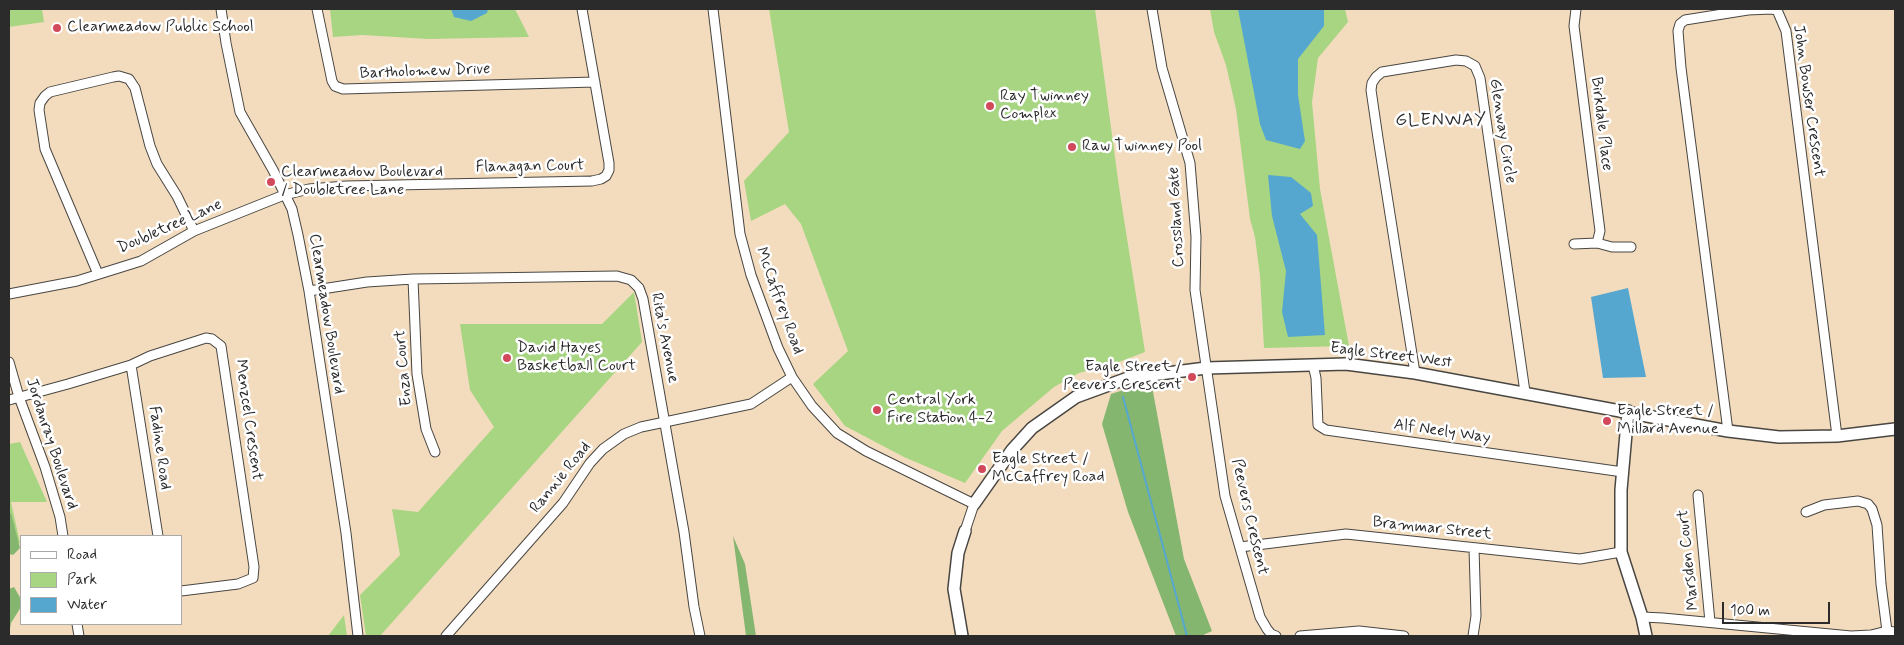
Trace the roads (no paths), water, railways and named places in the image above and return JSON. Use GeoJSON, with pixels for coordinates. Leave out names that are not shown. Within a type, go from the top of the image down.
{"type":"FeatureCollection","features":[{"type":"Feature","properties":{"kind":"main road","name":"Eagle Street West"},"geometry":{"type":"LineString","coordinates":[[974,504],[1012,450],[1032,428],[1076,398],[1128,378],[1206,368],[1346,364],[1415,373],[1728,431],[1779,437],[1837,436],[1895,429]]}},
{"type":"Feature","properties":{"kind":"main road"},"geometry":{"type":"LineString","coordinates":[[1628,411],[1620,531],[1621,552],[1646,636]]}},
{"type":"Feature","properties":{"kind":"main road","name":"Eagle Street West"},"geometry":{"type":"LineString","coordinates":[[962,636],[954,589],[958,553],[965,531]]}},
{"type":"Feature","properties":{"kind":"street","name":"Clearmeadow Boulevard"},"geometry":{"type":"LineString","coordinates":[[221,9],[240,112],[273,170],[292,209],[309,291],[346,533],[358,636]]}},
{"type":"Feature","properties":{"kind":"street","name":"Bartholomew Drive"},"geometry":{"type":"LineString","coordinates":[[316,9],[332,81],[335,86],[343,89],[595,82]]}},
{"type":"Feature","properties":{"kind":"street","name":"Flanagan Court"},"geometry":{"type":"LineString","coordinates":[[284,195],[309,189],[346,186],[592,181],[606,176],[609,170],[609,163],[582,9]]}},
{"type":"Feature","properties":{"kind":"street","name":"McCaffrey Road"},"geometry":{"type":"LineString","coordinates":[[713,9],[740,234],[764,314],[792,377],[812,406],[837,433],[866,451],[974,504]]}},
{"type":"Feature","properties":{"kind":"street","name":"Crossland Gate"},"geometry":{"type":"LineString","coordinates":[[1152,9],[1162,68],[1190,163],[1196,237],[1195,290],[1206,368]]}},
{"type":"Feature","properties":{"kind":"street","name":"Birkdale Place"},"geometry":{"type":"LineString","coordinates":[[1576,9],[1574,26],[1600,230],[1597,243]]}},
{"type":"Feature","properties":{"kind":"street","name":"John Bowser Crescent"},"geometry":{"type":"LineString","coordinates":[[1728,431],[1681,68],[1678,31],[1680,24],[1685,20],[1748,10],[1771,9],[1777,10],[1786,31],[1837,436]]}},
{"type":"Feature","properties":{"kind":"street","name":"Glenway Circle"},"geometry":{"type":"LineString","coordinates":[[1415,373],[1380,156],[1371,90],[1372,83],[1376,76],[1382,72],[1456,60],[1466,61],[1475,66],[1480,78],[1525,392]]}},
{"type":"Feature","properties":{"kind":"street"},"geometry":{"type":"LineString","coordinates":[[98,274],[45,149],[39,110],[40,103],[50,92],[113,77],[120,76],[129,79],[135,88],[156,164],[177,196],[194,231]]}},
{"type":"Feature","properties":{"kind":"street","name":"Doubletree Lane"},"geometry":{"type":"LineString","coordinates":[[9,294],[71,282],[141,261],[194,231],[284,195]]}},
{"type":"Feature","properties":{"kind":"street"},"geometry":{"type":"LineString","coordinates":[[1574,244],[1597,243],[1612,247],[1631,247]]}},
{"type":"Feature","properties":{"kind":"street","name":"Rita's Avenue"},"geometry":{"type":"LineString","coordinates":[[309,291],[367,282],[413,279],[617,276],[631,280],[639,288],[643,299],[665,420],[700,636]]}},
{"type":"Feature","properties":{"kind":"street","name":"Enza Court"},"geometry":{"type":"LineString","coordinates":[[413,279],[417,374],[426,429],[435,452]]}},
{"type":"Feature","properties":{"kind":"street","name":"Menzcel Crescent"},"geometry":{"type":"LineString","coordinates":[[9,400],[131,365],[150,356],[206,338],[217,342],[223,351],[254,567],[253,578],[238,584],[182,591]]}},
{"type":"Feature","properties":{"kind":"street","name":"Jordanray Boulevard"},"geometry":{"type":"LineString","coordinates":[[9,362],[45,467],[60,517],[63,535]]}},
{"type":"Feature","properties":{"kind":"street","name":"Fadine Road"},"geometry":{"type":"LineString","coordinates":[[131,365],[158,535]]}},
{"type":"Feature","properties":{"kind":"street","name":"Alf Neely Way"},"geometry":{"type":"LineString","coordinates":[[1314,365],[1318,425],[1326,430],[1623,472]]}},
{"type":"Feature","properties":{"kind":"street","name":"Peevers Crescent"},"geometry":{"type":"LineString","coordinates":[[1206,368],[1225,496],[1260,617],[1267,629],[1276,636]]}},
{"type":"Feature","properties":{"kind":"street","name":"Rannie Road"},"geometry":{"type":"LineString","coordinates":[[446,636],[563,503],[590,463],[603,449],[624,434],[641,427],[665,420],[751,404],[792,377]]}},
{"type":"Feature","properties":{"kind":"street","name":"Marsden Court"},"geometry":{"type":"LineString","coordinates":[[1698,495],[1710,622]]}},
{"type":"Feature","properties":{"kind":"street"},"geometry":{"type":"LineString","coordinates":[[1642,618],[1710,622],[1851,636],[1891,632],[1881,584],[1878,525],[1872,509],[1868,504],[1858,501],[1839,502],[1806,512]]}},
{"type":"Feature","properties":{"kind":"street","name":"Eagle Street West"},"geometry":{"type":"LineString","coordinates":[[965,531],[974,504]]}},
{"type":"Feature","properties":{"kind":"street","name":"Brammar Street"},"geometry":{"type":"LineString","coordinates":[[1240,547],[1346,534],[1580,559],[1621,552]]}},
{"type":"Feature","properties":{"kind":"street"},"geometry":{"type":"LineString","coordinates":[[1473,636],[1476,616],[1474,548]]}},
{"type":"Feature","properties":{"kind":"street"},"geometry":{"type":"LineString","coordinates":[[1300,636],[1359,631],[1404,636]]}},
{"type":"Feature","properties":{"kind":"water"},"geometry":{"type":"Polygon","coordinates":[[[451,9],[488,9],[487,13],[471,21],[454,17],[451,9]]]}},
{"type":"Feature","properties":{"kind":"water"},"geometry":{"type":"Polygon","coordinates":[[[1238,9],[1324,9],[1324,26],[1298,59],[1298,95],[1305,141],[1300,149],[1266,140],[1260,124],[1238,9]]]}},
{"type":"Feature","properties":{"kind":"water"},"geometry":{"type":"Polygon","coordinates":[[[1268,175],[1291,177],[1311,193],[1313,206],[1300,214],[1317,235],[1325,335],[1288,337],[1282,312],[1286,271],[1272,216],[1268,175]]]}},
{"type":"Feature","properties":{"kind":"water"},"geometry":{"type":"Polygon","coordinates":[[[1628,288],[1646,377],[1603,378],[1591,297],[1628,288]]]}},
{"type":"Feature","properties":{"kind":"waterway"},"geometry":{"type":"LineString","coordinates":[[1123,397],[1187,636]]}},
{"type":"Feature","properties":{"kind":"place","name":"Clearmeadow Public School"},"geometry":{"type":"Point","coordinates":[57,28]}},
{"type":"Feature","properties":{"kind":"place","name":"Ray Twinney Complex"},"geometry":{"type":"Point","coordinates":[990,106]}},
{"type":"Feature","properties":{"kind":"place","name":"Raw Twinney Pool"},"geometry":{"type":"Point","coordinates":[1072,147]}},
{"type":"Feature","properties":{"kind":"place","name":"Clearmeadow Boulevard / Doubletree Lane"},"geometry":{"type":"Point","coordinates":[271,182]}},
{"type":"Feature","properties":{"kind":"place","name":"David Hayes Basketball Court"},"geometry":{"type":"Point","coordinates":[507,358]}},
{"type":"Feature","properties":{"kind":"place","name":"Eagle Street / Peevers Crescent"},"geometry":{"type":"Point","coordinates":[1192,377]}},
{"type":"Feature","properties":{"kind":"place","name":"Central York Fire Station 4-2"},"geometry":{"type":"Point","coordinates":[877,410]}},
{"type":"Feature","properties":{"kind":"place","name":"Eagle Street / Millard Avenue"},"geometry":{"type":"Point","coordinates":[1607,421]}},
{"type":"Feature","properties":{"kind":"place","name":"Eagle Street / McCaffrey Road"},"geometry":{"type":"Point","coordinates":[982,469]}},
{"type":"Feature","properties":{"kind":"district","name":"GLENWAY"},"geometry":{"type":"Point","coordinates":[1441,121]}}]}
